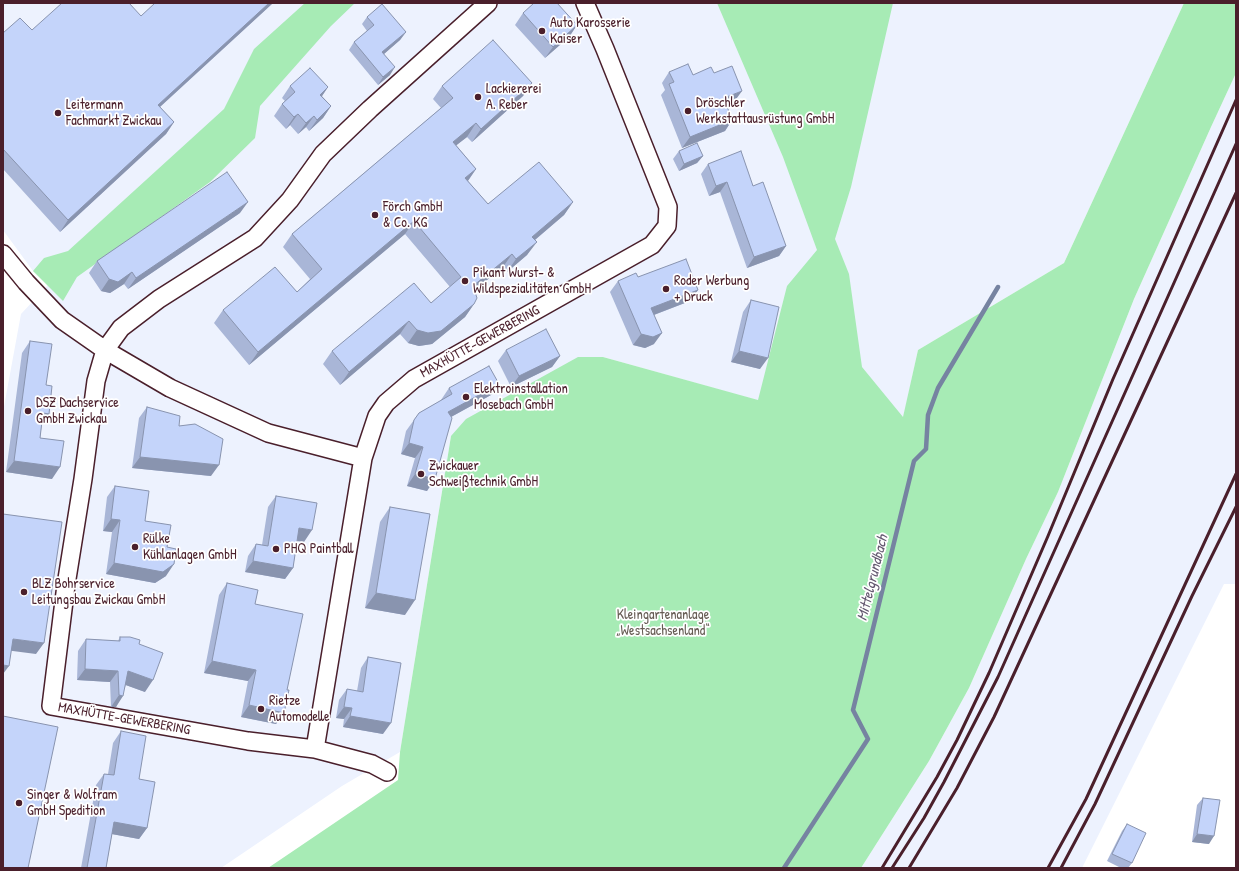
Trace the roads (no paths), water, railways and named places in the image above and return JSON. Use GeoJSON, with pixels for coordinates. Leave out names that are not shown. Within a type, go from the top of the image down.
{"type":"FeatureCollection","features":[{"type":"Feature","properties":{"kind":"street","name":"MAXHÜTTE-GEWERBERING"},"geometry":{"type":"LineString","coordinates":[[387,772],[366,762],[315,748],[248,741],[51,706],[66,585],[83,480],[96,381],[105,350],[121,328],[159,299],[255,238],[290,200],[324,154],[370,109],[488,3]]}},
{"type":"Feature","properties":{"kind":"street","name":"MAXHÜTTE-GEWERBERING"},"geometry":{"type":"LineString","coordinates":[[315,748],[363,458],[377,416],[386,403],[414,379],[652,245],[667,226],[668,207],[585,3]]}},
{"type":"Feature","properties":{"kind":"street"},"geometry":{"type":"LineString","coordinates":[[3,254],[26,282],[62,320],[105,350],[170,388],[268,433],[363,458]]}},
{"type":"Feature","properties":{"kind":"waterway","name":"Mittelgrundbach"},"geometry":{"type":"LineString","coordinates":[[784,868],[868,739],[853,710],[914,461],[926,449],[928,415],[938,388],[998,287]]}},
{"type":"Feature","properties":{"kind":"railway"},"geometry":{"type":"LineString","coordinates":[[882,868],[937,777],[957,740],[989,673],[1113,379],[1236,100]]}},
{"type":"Feature","properties":{"kind":"railway"},"geometry":{"type":"LineString","coordinates":[[892,868],[924,818],[944,782],[998,677],[1236,144]]}},
{"type":"Feature","properties":{"kind":"railway"},"geometry":{"type":"LineString","coordinates":[[909,868],[957,788],[994,717],[1236,193]]}},
{"type":"Feature","properties":{"kind":"railway"},"geometry":{"type":"LineString","coordinates":[[1048,868],[1086,799],[1236,474]]}},
{"type":"Feature","properties":{"kind":"railway"},"geometry":{"type":"LineString","coordinates":[[1061,868],[1095,804],[1192,596],[1236,507]]}},
{"type":"Feature","properties":{"kind":"place","name":"Auto Karosserie Kaiser"},"geometry":{"type":"Point","coordinates":[542,31]}},
{"type":"Feature","properties":{"kind":"place","name":"Lackiererei A. Reber"},"geometry":{"type":"Point","coordinates":[478,97]}},
{"type":"Feature","properties":{"kind":"place","name":"Dröschler Werkstattausrüstung GmbH"},"geometry":{"type":"Point","coordinates":[688,111]}},
{"type":"Feature","properties":{"kind":"place","name":"Leitermann Fachmarkt Zwickau"},"geometry":{"type":"Point","coordinates":[58,113]}},
{"type":"Feature","properties":{"kind":"place","name":"Förch GmbH & Co. KG"},"geometry":{"type":"Point","coordinates":[375,215]}},
{"type":"Feature","properties":{"kind":"place","name":"Pikant Wurst- & Wildspezialitäten GmbH"},"geometry":{"type":"Point","coordinates":[465,281]}},
{"type":"Feature","properties":{"kind":"place","name":"Roder Werbung + Druck"},"geometry":{"type":"Point","coordinates":[666,289]}},
{"type":"Feature","properties":{"kind":"place","name":"Elektroinstallation Mosebach GmbH"},"geometry":{"type":"Point","coordinates":[466,397]}},
{"type":"Feature","properties":{"kind":"place","name":"DSZ Dachservice GmbH Zwickau"},"geometry":{"type":"Point","coordinates":[28,411]}},
{"type":"Feature","properties":{"kind":"place","name":"Zwickauer Schweißtechnik GmbH"},"geometry":{"type":"Point","coordinates":[421,474]}},
{"type":"Feature","properties":{"kind":"place","name":"Rülke Kühlanlagen GmbH"},"geometry":{"type":"Point","coordinates":[135,547]}},
{"type":"Feature","properties":{"kind":"place","name":"PHQ Paintball"},"geometry":{"type":"Point","coordinates":[276,549]}},
{"type":"Feature","properties":{"kind":"place","name":"BLZ Bohrservice Leitungsbau Zwickau GmbH"},"geometry":{"type":"Point","coordinates":[24,592]}},
{"type":"Feature","properties":{"kind":"place","name":"Rietze Automodelle"},"geometry":{"type":"Point","coordinates":[261,709]}},
{"type":"Feature","properties":{"kind":"place","name":"Singer & Wolfram GmbH Spedition"},"geometry":{"type":"Point","coordinates":[19,803]}},
{"type":"Feature","properties":{"kind":"park label","name":"Kleingartenanlage „Westsachsenland“"},"geometry":{"type":"Point","coordinates":[663,624]}}]}
